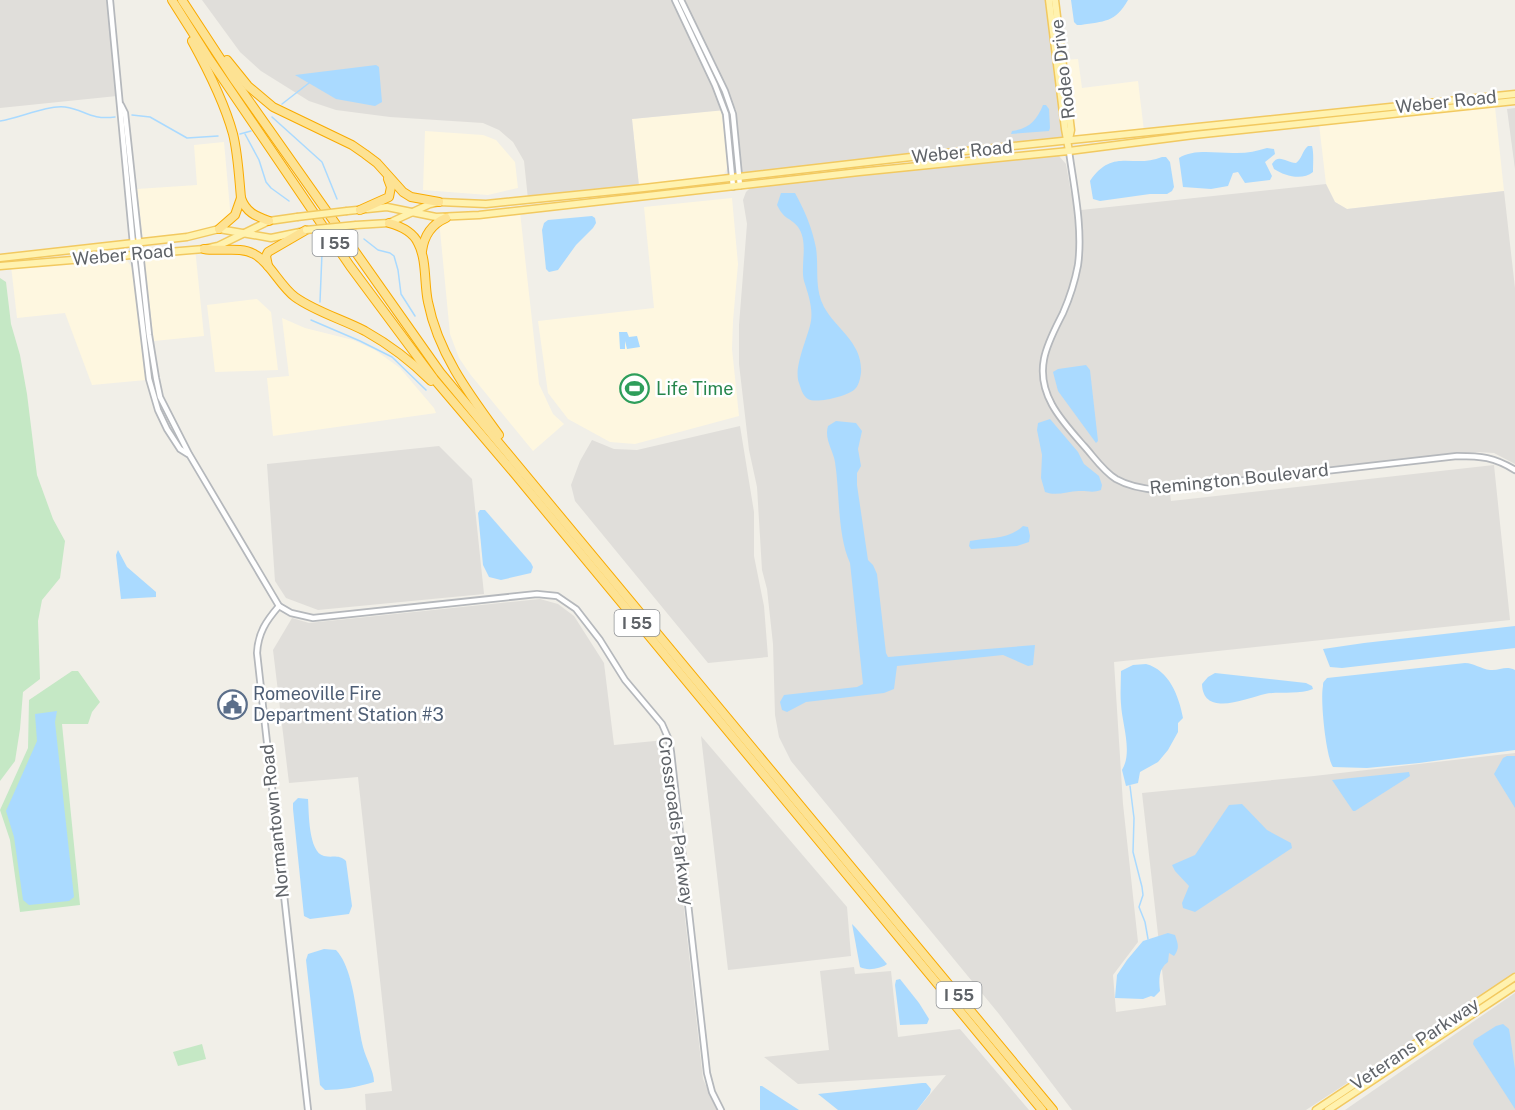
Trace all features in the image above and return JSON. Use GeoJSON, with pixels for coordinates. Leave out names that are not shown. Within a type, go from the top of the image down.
{"type":"FeatureCollection","features":[{"type":"Feature","properties":{"kind":"highway"},"geometry":{"type":"LineString","coordinates":[[170,0],[208,69],[225,110],[233,135],[241,198],[248,211],[269,221]]}},
{"type":"Feature","properties":{"kind":"highway","name":"I 55"},"geometry":{"type":"LineString","coordinates":[[170,0],[350,266],[434,380],[514,473],[1042,1110]]}},
{"type":"Feature","properties":{"kind":"highway","name":"I 55"},"geometry":{"type":"LineString","coordinates":[[182,0],[235,81],[440,372],[1053,1110]]}},
{"type":"Feature","properties":{"kind":"highway"},"geometry":{"type":"LineString","coordinates":[[196,21],[248,86],[273,107],[352,145],[377,163],[403,192],[411,197],[439,202]]}},
{"type":"Feature","properties":{"kind":"highway"},"geometry":{"type":"LineString","coordinates":[[360,210],[389,196],[391,188],[384,171]]}},
{"type":"Feature","properties":{"kind":"highway"},"geometry":{"type":"LineString","coordinates":[[219,229],[235,215],[241,198]]}},
{"type":"Feature","properties":{"kind":"highway"},"geometry":{"type":"LineString","coordinates":[[446,218],[428,232],[423,241],[422,252],[428,302],[439,339],[451,365],[503,440],[510,455]]}},
{"type":"Feature","properties":{"kind":"highway"},"geometry":{"type":"LineString","coordinates":[[389,223],[400,226],[414,237],[422,252]]}},
{"type":"Feature","properties":{"kind":"highway"},"geometry":{"type":"LineString","coordinates":[[270,270],[266,260],[268,252],[306,230]]}},
{"type":"Feature","properties":{"kind":"highway"},"geometry":{"type":"LineString","coordinates":[[204,249],[217,252],[248,251],[258,256],[282,285],[296,297],[364,330],[409,360],[444,394],[514,473]]}},
{"type":"Feature","properties":{"kind":"main road","name":"Rodeo Drive"},"geometry":{"type":"LineString","coordinates":[[1048,0],[1068,140]]}},
{"type":"Feature","properties":{"kind":"main road","name":"Rodeo Drive"},"geometry":{"type":"LineString","coordinates":[[1055,0],[1071,128],[1068,140]]}},
{"type":"Feature","properties":{"kind":"main road","name":"Weber Road"},"geometry":{"type":"LineString","coordinates":[[0,258],[187,237],[219,229],[271,238],[306,230],[389,223],[439,202],[486,204],[1515,94]]}},
{"type":"Feature","properties":{"kind":"main road","name":"Weber Road"},"geometry":{"type":"LineString","coordinates":[[0,266],[204,249],[218,246],[269,221],[347,211],[387,207],[429,217],[446,218],[1515,101]]}},
{"type":"Feature","properties":{"kind":"main road","name":"Remington Boulevard"},"geometry":{"type":"LineString","coordinates":[[1068,140],[1069,151]]}},
{"type":"Feature","properties":{"kind":"main road","name":"Veterans Parkway"},"geometry":{"type":"LineString","coordinates":[[1316,1110],[1515,977]]}},
{"type":"Feature","properties":{"kind":"main road","name":"Veterans Parkway"},"geometry":{"type":"LineString","coordinates":[[1328,1110],[1515,986]]}},
{"type":"Feature","properties":{"kind":"street"},"geometry":{"type":"LineString","coordinates":[[110,0],[121,105],[125,113],[149,379],[153,398],[180,448],[189,454],[279,606]]}},
{"type":"Feature","properties":{"kind":"street"},"geometry":{"type":"LineString","coordinates":[[675,0],[715,85],[726,114],[737,187]]}},
{"type":"Feature","properties":{"kind":"street"},"geometry":{"type":"LineString","coordinates":[[681,0],[725,91],[733,114],[736,178]]}},
{"type":"Feature","properties":{"kind":"street","name":"Remington Boulevard"},"geometry":{"type":"LineString","coordinates":[[1069,151],[1079,236],[1078,265],[1071,294],[1045,354],[1044,382],[1048,399],[1059,417],[1114,478],[1142,489],[1159,490],[1457,456],[1497,459],[1515,470]]}},
{"type":"Feature","properties":{"kind":"street","name":"Crossroads Parkway"},"geometry":{"type":"LineString","coordinates":[[279,606],[291,613],[313,618],[537,594],[556,596],[576,609],[600,640],[625,681],[662,724],[669,740],[707,1073],[712,1092],[721,1110]]}},
{"type":"Feature","properties":{"kind":"street","name":"Normantown Road"},"geometry":{"type":"LineString","coordinates":[[279,606],[262,629],[258,639],[257,653],[308,1110]]}},
{"type":"Feature","properties":{"kind":"shaded area"},"geometry":{"type":"Polygon","coordinates":[[[0,0],[107,0],[117,96],[0,108],[0,0]]]}},
{"type":"Feature","properties":{"kind":"shaded area"},"geometry":{"type":"Polygon","coordinates":[[[202,0],[1047,0],[1063,138],[742,173],[736,109],[632,119],[639,186],[528,199],[524,161],[513,142],[499,130],[483,123],[390,117],[336,110],[309,101],[261,71],[240,52],[202,0]]]}},
{"type":"Feature","properties":{"kind":"shaded area"},"geometry":{"type":"Polygon","coordinates":[[[1078,59],[1082,88],[1138,81],[1144,131],[1071,139],[1063,60],[1078,59]]]}},
{"type":"Feature","properties":{"kind":"shaded area"},"geometry":{"type":"Polygon","coordinates":[[[1495,107],[1504,191],[1347,209],[1335,202],[1326,184],[1319,124],[1495,107]]]}},
{"type":"Feature","properties":{"kind":"shaded area"},"geometry":{"type":"Polygon","coordinates":[[[1515,108],[1515,169],[1507,109],[1515,108]]]}},
{"type":"Feature","properties":{"kind":"shaded area"},"geometry":{"type":"Polygon","coordinates":[[[721,110],[729,165],[724,174],[711,179],[639,186],[632,119],[721,110]]]}},
{"type":"Feature","properties":{"kind":"shaded area"},"geometry":{"type":"Polygon","coordinates":[[[425,131],[483,135],[496,140],[515,162],[518,188],[488,195],[423,190],[425,131]]]}},
{"type":"Feature","properties":{"kind":"shaded area"},"geometry":{"type":"Polygon","coordinates":[[[224,142],[232,231],[143,240],[137,189],[197,185],[194,145],[224,142]]]}},
{"type":"Feature","properties":{"kind":"shaded area"},"geometry":{"type":"Polygon","coordinates":[[[1040,156],[1059,156],[1066,164],[1071,193],[1081,210],[1326,184],[1335,202],[1347,209],[1504,191],[1515,288],[1515,464],[1494,453],[1477,452],[1169,485],[1171,501],[1494,465],[1510,620],[1114,662],[1123,804],[1138,942],[1113,975],[1116,1012],[1166,1005],[1142,793],[1515,753],[1515,973],[1306,1110],[1072,1110],[999,1014],[791,761],[779,737],[775,715],[773,644],[767,589],[762,570],[757,487],[749,450],[739,364],[739,325],[747,224],[743,200],[746,192],[752,186],[1040,156]]]}},
{"type":"Feature","properties":{"kind":"shaded area"},"geometry":{"type":"Polygon","coordinates":[[[732,198],[738,264],[732,349],[739,416],[635,444],[610,442],[568,419],[548,393],[538,321],[654,308],[644,207],[732,198]]]}},
{"type":"Feature","properties":{"kind":"shaded area"},"geometry":{"type":"Polygon","coordinates":[[[520,212],[539,384],[553,414],[564,424],[533,451],[459,358],[450,334],[439,220],[520,212]]]}},
{"type":"Feature","properties":{"kind":"shaded area"},"geometry":{"type":"Polygon","coordinates":[[[195,248],[204,336],[154,341],[143,253],[195,248]]]}},
{"type":"Feature","properties":{"kind":"shaded area"},"geometry":{"type":"Polygon","coordinates":[[[126,259],[133,269],[146,380],[92,385],[65,313],[17,318],[11,266],[126,259]]]}},
{"type":"Feature","properties":{"kind":"shaded area"},"geometry":{"type":"Polygon","coordinates":[[[257,299],[271,312],[278,370],[215,372],[207,305],[257,299]]]}},
{"type":"Feature","properties":{"kind":"shaded area"},"geometry":{"type":"Polygon","coordinates":[[[282,318],[305,328],[353,340],[375,350],[400,368],[436,413],[273,436],[267,378],[289,376],[282,318]]]}},
{"type":"Feature","properties":{"kind":"shaded area"},"geometry":{"type":"Polygon","coordinates":[[[740,426],[754,512],[754,556],[764,606],[768,657],[708,663],[575,501],[571,485],[580,461],[592,440],[614,449],[637,450],[740,426]]]}},
{"type":"Feature","properties":{"kind":"shaded area"},"geometry":{"type":"Polygon","coordinates":[[[439,446],[472,479],[484,594],[318,610],[286,598],[275,581],[267,464],[439,446]]]}},
{"type":"Feature","properties":{"kind":"shaded area"},"geometry":{"type":"Polygon","coordinates":[[[540,599],[558,604],[574,616],[604,663],[614,745],[665,740],[703,1079],[717,1110],[366,1110],[365,1094],[392,1091],[358,777],[289,783],[273,650],[292,618],[309,623],[540,599]]]}},
{"type":"Feature","properties":{"kind":"shaded area"},"geometry":{"type":"Polygon","coordinates":[[[701,736],[847,907],[851,956],[728,970],[701,736]]]}},
{"type":"Feature","properties":{"kind":"shaded area"},"geometry":{"type":"Polygon","coordinates":[[[854,967],[855,974],[891,971],[898,1037],[960,1029],[1029,1110],[917,1110],[946,1075],[798,1084],[764,1057],[829,1050],[820,971],[854,967]]]}},
{"type":"Feature","properties":{"kind":"shaded area"},"geometry":{"type":"Polygon","coordinates":[[[1515,993],[1515,1110],[1345,1110],[1358,1101],[1515,993]]]}},
{"type":"Feature","properties":{"kind":"green space"},"geometry":{"type":"Polygon","coordinates":[[[0,278],[6,282],[11,324],[20,355],[37,475],[53,519],[65,541],[60,578],[42,600],[38,621],[40,679],[23,692],[15,761],[0,781],[0,278]]]}},
{"type":"Feature","properties":{"kind":"green space"},"geometry":{"type":"Polygon","coordinates":[[[72,671],[78,671],[100,702],[92,712],[88,724],[62,724],[80,905],[20,912],[10,840],[0,810],[28,748],[29,700],[72,671]]]}},
{"type":"Feature","properties":{"kind":"green space"},"geometry":{"type":"Polygon","coordinates":[[[202,1044],[206,1059],[178,1066],[173,1052],[202,1044]]]}},
{"type":"Feature","properties":{"kind":"water"},"geometry":{"type":"Polygon","coordinates":[[[1071,0],[1128,0],[1118,13],[1108,20],[1077,25],[1074,22],[1071,0]]]}},
{"type":"Feature","properties":{"kind":"water"},"geometry":{"type":"Polygon","coordinates":[[[376,65],[379,67],[382,102],[375,106],[336,99],[295,75],[376,65]]]}},
{"type":"Feature","properties":{"kind":"water"},"geometry":{"type":"Polygon","coordinates":[[[1043,105],[1049,109],[1049,131],[1011,134],[1012,131],[1032,123],[1043,105]]]}},
{"type":"Feature","properties":{"kind":"water"},"geometry":{"type":"Polygon","coordinates":[[[1308,146],[1312,146],[1313,149],[1313,172],[1309,175],[1294,176],[1274,169],[1272,164],[1277,159],[1296,163],[1308,146]]]}},
{"type":"Feature","properties":{"kind":"water"},"geometry":{"type":"Polygon","coordinates":[[[1267,148],[1274,149],[1275,154],[1265,162],[1272,176],[1270,180],[1245,183],[1238,172],[1233,173],[1228,186],[1211,189],[1183,187],[1179,158],[1185,155],[1200,152],[1245,153],[1267,148]]]}},
{"type":"Feature","properties":{"kind":"water"},"geometry":{"type":"Polygon","coordinates":[[[1166,157],[1170,162],[1174,187],[1172,191],[1167,194],[1100,201],[1093,199],[1090,181],[1107,165],[1115,162],[1152,160],[1166,157]]]}},
{"type":"Feature","properties":{"kind":"water"},"geometry":{"type":"Polygon","coordinates":[[[781,193],[795,193],[802,206],[816,248],[821,300],[829,315],[854,345],[861,362],[861,373],[855,389],[840,397],[818,401],[808,399],[803,394],[799,383],[798,369],[811,321],[811,311],[803,275],[803,240],[798,227],[782,213],[777,205],[781,193]]]}},
{"type":"Feature","properties":{"kind":"water"},"geometry":{"type":"Polygon","coordinates":[[[592,216],[596,223],[593,228],[576,245],[558,270],[549,272],[546,269],[542,230],[544,223],[548,220],[592,216]]]}},
{"type":"Feature","properties":{"kind":"water"},"geometry":{"type":"Polygon","coordinates":[[[619,332],[627,332],[629,337],[637,336],[640,347],[627,349],[625,341],[625,349],[620,349],[619,332]]]}},
{"type":"Feature","properties":{"kind":"water"},"geometry":{"type":"Polygon","coordinates":[[[1086,365],[1090,370],[1098,441],[1096,443],[1058,391],[1053,372],[1058,369],[1086,365]]]}},
{"type":"Feature","properties":{"kind":"water"},"geometry":{"type":"Polygon","coordinates":[[[1050,419],[1078,452],[1084,464],[1099,476],[1101,490],[1054,494],[1045,492],[1041,478],[1042,455],[1037,430],[1038,423],[1050,419]]]}},
{"type":"Feature","properties":{"kind":"water"},"geometry":{"type":"Polygon","coordinates":[[[836,421],[856,423],[862,431],[858,449],[861,466],[857,473],[857,485],[868,560],[877,574],[888,657],[1035,645],[1033,665],[1028,666],[1003,655],[897,666],[894,689],[884,693],[806,702],[787,712],[782,710],[780,702],[784,695],[857,687],[863,684],[850,563],[841,527],[835,462],[827,435],[828,426],[836,421]]]}},
{"type":"Feature","properties":{"kind":"water"},"geometry":{"type":"Polygon","coordinates":[[[480,510],[485,510],[531,563],[533,567],[531,573],[501,580],[489,577],[483,565],[478,513],[480,510]]]}},
{"type":"Feature","properties":{"kind":"water"},"geometry":{"type":"Polygon","coordinates":[[[1023,526],[1028,527],[1029,542],[1017,546],[971,549],[969,546],[970,541],[1005,536],[1023,526]]]}},
{"type":"Feature","properties":{"kind":"water"},"geometry":{"type":"Polygon","coordinates":[[[118,550],[127,567],[156,592],[156,597],[121,599],[116,555],[118,550]]]}},
{"type":"Feature","properties":{"kind":"water"},"geometry":{"type":"Polygon","coordinates":[[[1515,626],[1515,648],[1342,668],[1330,667],[1323,649],[1364,643],[1515,626]]]}},
{"type":"Feature","properties":{"kind":"water"},"geometry":{"type":"Polygon","coordinates":[[[1465,663],[1490,670],[1508,668],[1515,670],[1515,750],[1367,768],[1333,767],[1328,752],[1323,715],[1322,693],[1323,684],[1327,678],[1465,663]]]}},
{"type":"Feature","properties":{"kind":"water"},"geometry":{"type":"Polygon","coordinates":[[[1146,664],[1161,672],[1172,685],[1183,718],[1178,723],[1178,732],[1168,750],[1158,762],[1140,772],[1138,783],[1126,786],[1122,770],[1127,755],[1127,746],[1121,704],[1121,671],[1133,665],[1146,664]]]}},
{"type":"Feature","properties":{"kind":"water"},"geometry":{"type":"Polygon","coordinates":[[[1215,673],[1306,683],[1313,689],[1265,694],[1237,702],[1218,703],[1210,700],[1204,694],[1202,684],[1215,673]]]}},
{"type":"Feature","properties":{"kind":"water"},"geometry":{"type":"Polygon","coordinates":[[[57,711],[55,722],[74,897],[69,901],[29,905],[23,900],[14,837],[6,811],[37,741],[35,714],[57,711]]]}},
{"type":"Feature","properties":{"kind":"water"},"geometry":{"type":"Polygon","coordinates":[[[1515,756],[1515,808],[1494,774],[1503,758],[1515,756]]]}},
{"type":"Feature","properties":{"kind":"water"},"geometry":{"type":"Polygon","coordinates":[[[1409,772],[1410,776],[1355,811],[1332,780],[1409,772]]]}},
{"type":"Feature","properties":{"kind":"water"},"geometry":{"type":"Polygon","coordinates":[[[298,798],[308,799],[310,830],[319,853],[346,861],[352,906],[349,914],[310,919],[304,916],[293,809],[293,803],[298,798]]]}},
{"type":"Feature","properties":{"kind":"water"},"geometry":{"type":"Polygon","coordinates":[[[1242,804],[1267,830],[1291,843],[1292,848],[1195,912],[1183,908],[1182,903],[1189,886],[1172,865],[1195,855],[1229,805],[1242,804]]]}},
{"type":"Feature","properties":{"kind":"water"},"geometry":{"type":"Polygon","coordinates":[[[852,924],[887,964],[874,969],[860,967],[852,924]]]}},
{"type":"Feature","properties":{"kind":"water"},"geometry":{"type":"Polygon","coordinates":[[[1168,933],[1175,935],[1178,948],[1174,956],[1169,953],[1168,962],[1161,971],[1160,991],[1154,997],[1143,999],[1115,998],[1117,975],[1127,960],[1143,941],[1168,933]]]}},
{"type":"Feature","properties":{"kind":"water"},"geometry":{"type":"Polygon","coordinates":[[[324,949],[336,950],[347,970],[363,1047],[374,1082],[331,1090],[325,1090],[320,1085],[306,960],[308,954],[324,949]]]}},
{"type":"Feature","properties":{"kind":"water"},"geometry":{"type":"Polygon","coordinates":[[[900,979],[929,1019],[927,1024],[900,1025],[895,985],[896,980],[900,979]]]}},
{"type":"Feature","properties":{"kind":"water"},"geometry":{"type":"Polygon","coordinates":[[[1503,1024],[1509,1029],[1515,1069],[1515,1109],[1473,1044],[1474,1040],[1503,1024]]]}},
{"type":"Feature","properties":{"kind":"water"},"geometry":{"type":"Polygon","coordinates":[[[926,1083],[931,1089],[930,1093],[917,1110],[838,1110],[818,1094],[926,1083]]]}},
{"type":"Feature","properties":{"kind":"water"},"geometry":{"type":"Polygon","coordinates":[[[760,1086],[762,1086],[799,1110],[760,1110],[760,1086]]]}},
{"type":"Feature","properties":{"kind":"waterway"},"geometry":{"type":"LineString","coordinates":[[282,104],[309,83]]}},
{"type":"Feature","properties":{"kind":"waterway"},"geometry":{"type":"LineString","coordinates":[[0,121],[58,107],[72,108],[93,116],[115,117]]}},
{"type":"Feature","properties":{"kind":"waterway"},"geometry":{"type":"LineString","coordinates":[[132,115],[150,117],[187,138],[218,136]]}},
{"type":"Feature","properties":{"kind":"waterway"},"geometry":{"type":"LineString","coordinates":[[272,117],[322,162],[337,199]]}},
{"type":"Feature","properties":{"kind":"waterway"},"geometry":{"type":"LineString","coordinates":[[240,134],[251,131]]}},
{"type":"Feature","properties":{"kind":"waterway"},"geometry":{"type":"LineString","coordinates":[[245,134],[259,160],[266,182],[289,201]]}},
{"type":"Feature","properties":{"kind":"waterway"},"geometry":{"type":"LineString","coordinates":[[364,239],[378,250],[394,256],[401,294],[415,316]]}},
{"type":"Feature","properties":{"kind":"waterway"},"geometry":{"type":"LineString","coordinates":[[317,242],[322,253],[320,302]]}},
{"type":"Feature","properties":{"kind":"waterway"},"geometry":{"type":"LineString","coordinates":[[311,320],[392,357],[426,390]]}},
{"type":"Feature","properties":{"kind":"waterway"},"geometry":{"type":"LineString","coordinates":[[1130,786],[1134,818],[1133,852],[1143,895],[1139,907],[1148,939]]}},
{"type":"Feature","properties":{"kind":"place","name":"Life Time"},"geometry":{"type":"Point","coordinates":[635,389]}},
{"type":"Feature","properties":{"kind":"place","name":"Romeoville Fire Department Station #3"},"geometry":{"type":"Point","coordinates":[232,704]}}]}
